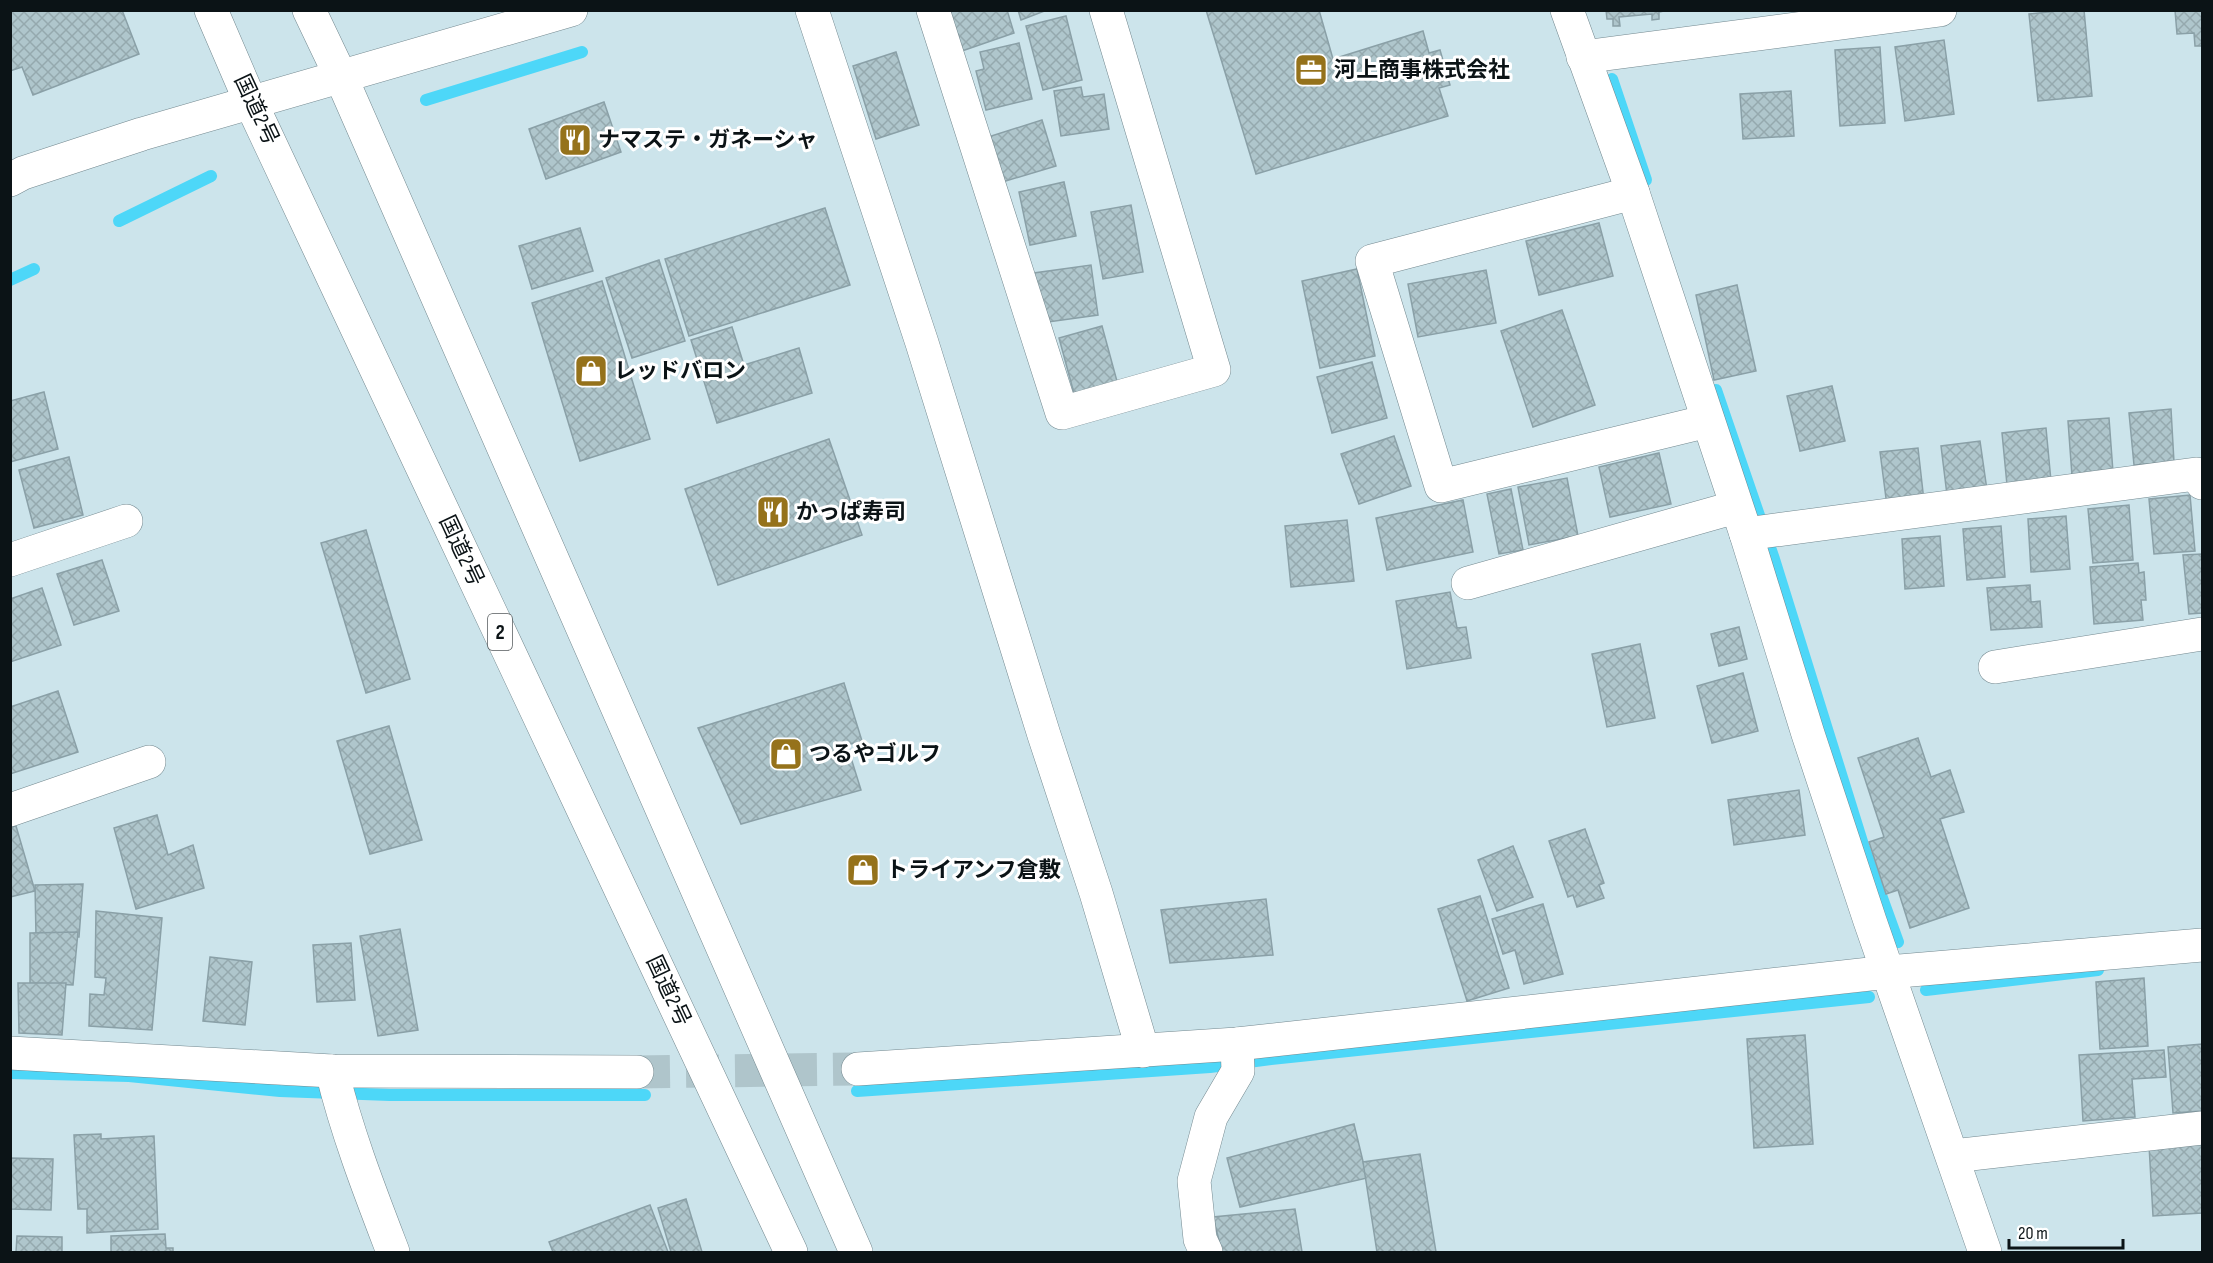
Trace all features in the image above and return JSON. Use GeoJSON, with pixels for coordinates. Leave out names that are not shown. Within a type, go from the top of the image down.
{"type":"FeatureCollection","features":[{"type":"Feature","properties":{"kind":"main road","name":"国道2号"},"geometry":{"type":"LineString","coordinates":[[211,10],[251,103],[791,1252]]}},
{"type":"Feature","properties":{"kind":"main road"},"geometry":{"type":"LineString","coordinates":[[309,10],[341,77],[856,1252]]}},
{"type":"Feature","properties":{"kind":"main road"},"geometry":{"type":"LineString","coordinates":[[15,167],[142,134],[571,10]]}},
{"type":"Feature","properties":{"kind":"main road"},"geometry":{"type":"LineString","coordinates":[[812,10],[922,342],[1044,735],[1096,893],[1143,1051]]}},
{"type":"Feature","properties":{"kind":"main road"},"geometry":{"type":"LineString","coordinates":[[933,10],[1062,413],[1214,370],[1106,10]]}},
{"type":"Feature","properties":{"kind":"main road"},"geometry":{"type":"LineString","coordinates":[[1567,10],[1633,193],[1708,421],[1752,526],[1782,657],[1985,1252]]}},
{"type":"Feature","properties":{"kind":"main road"},"geometry":{"type":"LineString","coordinates":[[1583,57],[1843,17],[1940,10]]}},
{"type":"Feature","properties":{"kind":"main road"},"geometry":{"type":"LineString","coordinates":[[1633,193],[1372,261],[1441,486],[1708,421]]}},
{"type":"Feature","properties":{"kind":"main road"},"geometry":{"type":"LineString","coordinates":[[1468,583],[1752,526],[2196,474],[2202,483]]}},
{"type":"Feature","properties":{"kind":"main road"},"geometry":{"type":"LineString","coordinates":[[10,560],[126,521]]}},
{"type":"Feature","properties":{"kind":"main road"},"geometry":{"type":"LineString","coordinates":[[1995,667],[2202,634]]}},
{"type":"Feature","properties":{"kind":"main road"},"geometry":{"type":"LineString","coordinates":[[10,810],[149,762]]}},
{"type":"Feature","properties":{"kind":"main road"},"geometry":{"type":"LineString","coordinates":[[858,1069],[1143,1051],[1237,1056],[1888,972],[2202,945]]}},
{"type":"Feature","properties":{"kind":"main road"},"geometry":{"type":"LineString","coordinates":[[10,1053],[336,1086],[637,1072]]}},
{"type":"Feature","properties":{"kind":"main road"},"geometry":{"type":"LineString","coordinates":[[1206,1252],[1200,1239],[1194,1181],[1211,1117],[1237,1056]]}},
{"type":"Feature","properties":{"kind":"main road"},"geometry":{"type":"LineString","coordinates":[[336,1086],[355,1152],[393,1252]]}},
{"type":"Feature","properties":{"kind":"main road"},"geometry":{"type":"LineString","coordinates":[[1953,1156],[2202,1128]]}},
{"type":"Feature","properties":{"kind":"building"},"geometry":{"type":"Polygon","coordinates":[[[10,10],[122,10],[139,54],[33,95],[22,67],[10,71],[10,10]]]}},
{"type":"Feature","properties":{"kind":"building"},"geometry":{"type":"Polygon","coordinates":[[[955,10],[1007,10],[1014,33],[959,52],[946,14],[955,10]]]}},
{"type":"Feature","properties":{"kind":"building"},"geometry":{"type":"Polygon","coordinates":[[[1018,10],[1047,10],[1021,20],[1018,10]]]}},
{"type":"Feature","properties":{"kind":"building"},"geometry":{"type":"Polygon","coordinates":[[[1206,10],[1319,10],[1333,59],[1423,31],[1429,53],[1440,50],[1450,85],[1439,88],[1448,116],[1256,174],[1206,10]]]}},
{"type":"Feature","properties":{"kind":"building"},"geometry":{"type":"Polygon","coordinates":[[[1606,10],[1669,10],[1659,12],[1659,19],[1652,20],[1652,14],[1619,17],[1620,26],[1613,26],[1613,19],[1607,19],[1606,10]]]}},
{"type":"Feature","properties":{"kind":"building"},"geometry":{"type":"Polygon","coordinates":[[[2084,10],[2092,96],[2038,101],[2029,14],[2084,10]]]}},
{"type":"Feature","properties":{"kind":"building"},"geometry":{"type":"Polygon","coordinates":[[[2175,10],[2202,10],[2202,46],[2195,46],[2194,33],[2177,34],[2175,10]]]}},
{"type":"Feature","properties":{"kind":"building"},"geometry":{"type":"Polygon","coordinates":[[[1066,16],[1082,80],[1043,90],[1026,26],[1066,16]]]}},
{"type":"Feature","properties":{"kind":"building"},"geometry":{"type":"Polygon","coordinates":[[[1944,40],[1954,114],[1905,121],[1895,47],[1944,40]]]}},
{"type":"Feature","properties":{"kind":"building"},"geometry":{"type":"Polygon","coordinates":[[[1019,43],[1032,99],[986,110],[976,71],[984,69],[980,52],[1019,43]]]}},
{"type":"Feature","properties":{"kind":"building"},"geometry":{"type":"Polygon","coordinates":[[[1880,47],[1885,123],[1840,126],[1835,50],[1880,47]]]}},
{"type":"Feature","properties":{"kind":"building"},"geometry":{"type":"Polygon","coordinates":[[[896,52],[919,125],[876,139],[853,66],[896,52]]]}},
{"type":"Feature","properties":{"kind":"building"},"geometry":{"type":"Polygon","coordinates":[[[1081,87],[1083,97],[1104,94],[1109,129],[1061,136],[1054,91],[1081,87]]]}},
{"type":"Feature","properties":{"kind":"building"},"geometry":{"type":"Polygon","coordinates":[[[1791,91],[1794,136],[1743,139],[1740,94],[1791,91]]]}},
{"type":"Feature","properties":{"kind":"building"},"geometry":{"type":"Polygon","coordinates":[[[604,102],[621,152],[546,179],[529,129],[604,102]]]}},
{"type":"Feature","properties":{"kind":"building"},"geometry":{"type":"Polygon","coordinates":[[[1042,120],[1056,166],[999,183],[985,138],[1042,120]]]}},
{"type":"Feature","properties":{"kind":"building"},"geometry":{"type":"Polygon","coordinates":[[[1064,182],[1076,236],[1030,245],[1019,192],[1064,182]]]}},
{"type":"Feature","properties":{"kind":"building"},"geometry":{"type":"Polygon","coordinates":[[[1131,205],[1143,272],[1103,279],[1091,212],[1131,205]]]}},
{"type":"Feature","properties":{"kind":"building"},"geometry":{"type":"Polygon","coordinates":[[[825,208],[850,285],[689,336],[665,259],[825,208]]]}},
{"type":"Feature","properties":{"kind":"building"},"geometry":{"type":"Polygon","coordinates":[[[1599,223],[1613,276],[1539,295],[1526,241],[1599,223]]]}},
{"type":"Feature","properties":{"kind":"building"},"geometry":{"type":"Polygon","coordinates":[[[580,228],[593,271],[532,289],[519,246],[580,228]]]}},
{"type":"Feature","properties":{"kind":"building"},"geometry":{"type":"Polygon","coordinates":[[[659,260],[685,341],[632,358],[606,278],[659,260]]]}},
{"type":"Feature","properties":{"kind":"building"},"geometry":{"type":"Polygon","coordinates":[[[1091,265],[1098,315],[1041,323],[1034,273],[1091,265]]]}},
{"type":"Feature","properties":{"kind":"building"},"geometry":{"type":"Polygon","coordinates":[[[1357,269],[1375,356],[1320,368],[1302,281],[1357,269]]]}},
{"type":"Feature","properties":{"kind":"building"},"geometry":{"type":"Polygon","coordinates":[[[1486,270],[1496,323],[1418,337],[1408,284],[1486,270]]]}},
{"type":"Feature","properties":{"kind":"building"},"geometry":{"type":"Polygon","coordinates":[[[602,281],[650,439],[580,461],[532,303],[602,281]]]}},
{"type":"Feature","properties":{"kind":"building"},"geometry":{"type":"Polygon","coordinates":[[[1737,285],[1756,371],[1714,380],[1696,295],[1737,285]]]}},
{"type":"Feature","properties":{"kind":"building"},"geometry":{"type":"Polygon","coordinates":[[[1562,310],[1595,405],[1533,427],[1501,331],[1562,310]]]}},
{"type":"Feature","properties":{"kind":"building"},"geometry":{"type":"Polygon","coordinates":[[[1102,326],[1118,385],[1075,397],[1059,338],[1102,326]]]}},
{"type":"Feature","properties":{"kind":"building"},"geometry":{"type":"Polygon","coordinates":[[[732,327],[744,365],[799,348],[812,393],[717,423],[691,340],[732,327]]]}},
{"type":"Feature","properties":{"kind":"building"},"geometry":{"type":"Polygon","coordinates":[[[1372,362],[1387,418],[1332,433],[1317,377],[1372,362]]]}},
{"type":"Feature","properties":{"kind":"building"},"geometry":{"type":"Polygon","coordinates":[[[1832,386],[1845,441],[1800,451],[1787,396],[1832,386]]]}},
{"type":"Feature","properties":{"kind":"building"},"geometry":{"type":"Polygon","coordinates":[[[44,392],[58,449],[10,462],[10,401],[44,392]]]}},
{"type":"Feature","properties":{"kind":"building"},"geometry":{"type":"Polygon","coordinates":[[[2171,409],[2174,462],[2134,465],[2129,413],[2171,409]]]}},
{"type":"Feature","properties":{"kind":"building"},"geometry":{"type":"Polygon","coordinates":[[[2109,418],[2113,472],[2072,476],[2068,421],[2109,418]]]}},
{"type":"Feature","properties":{"kind":"building"},"geometry":{"type":"Polygon","coordinates":[[[2046,428],[2051,481],[2007,485],[2002,433],[2046,428]]]}},
{"type":"Feature","properties":{"kind":"building"},"geometry":{"type":"Polygon","coordinates":[[[1394,436],[1411,486],[1359,504],[1341,454],[1394,436]]]}},
{"type":"Feature","properties":{"kind":"building"},"geometry":{"type":"Polygon","coordinates":[[[829,439],[862,535],[718,585],[685,489],[829,439]]]}},
{"type":"Feature","properties":{"kind":"building"},"geometry":{"type":"Polygon","coordinates":[[[1980,441],[1987,490],[1947,495],[1941,446],[1980,441]]]}},
{"type":"Feature","properties":{"kind":"building"},"geometry":{"type":"Polygon","coordinates":[[[1918,448],[1924,501],[1887,506],[1880,452],[1918,448]]]}},
{"type":"Feature","properties":{"kind":"building"},"geometry":{"type":"Polygon","coordinates":[[[1659,453],[1671,504],[1610,517],[1599,467],[1659,453]]]}},
{"type":"Feature","properties":{"kind":"building"},"geometry":{"type":"Polygon","coordinates":[[[69,457],[83,515],[34,528],[19,470],[69,457]]]}},
{"type":"Feature","properties":{"kind":"building"},"geometry":{"type":"Polygon","coordinates":[[[1567,478],[1578,536],[1529,545],[1518,487],[1567,478]]]}},
{"type":"Feature","properties":{"kind":"building"},"geometry":{"type":"Polygon","coordinates":[[[1511,489],[1523,550],[1499,554],[1487,494],[1511,489]]]}},
{"type":"Feature","properties":{"kind":"building"},"geometry":{"type":"Polygon","coordinates":[[[2190,495],[2195,551],[2154,554],[2149,499],[2190,495]]]}},
{"type":"Feature","properties":{"kind":"building"},"geometry":{"type":"Polygon","coordinates":[[[1463,500],[1473,552],[1387,570],[1376,518],[1463,500]]]}},
{"type":"Feature","properties":{"kind":"building"},"geometry":{"type":"Polygon","coordinates":[[[2129,505],[2133,560],[2093,563],[2088,509],[2129,505]]]}},
{"type":"Feature","properties":{"kind":"building"},"geometry":{"type":"Polygon","coordinates":[[[2066,516],[2070,569],[2031,572],[2028,519],[2066,516]]]}},
{"type":"Feature","properties":{"kind":"building"},"geometry":{"type":"Polygon","coordinates":[[[1347,520],[1354,581],[1291,587],[1285,526],[1347,520]]]}},
{"type":"Feature","properties":{"kind":"building"},"geometry":{"type":"Polygon","coordinates":[[[2001,526],[2005,577],[1967,580],[1963,529],[2001,526]]]}},
{"type":"Feature","properties":{"kind":"building"},"geometry":{"type":"Polygon","coordinates":[[[366,530],[410,679],[366,693],[321,543],[366,530]]]}},
{"type":"Feature","properties":{"kind":"building"},"geometry":{"type":"Polygon","coordinates":[[[1940,536],[1944,586],[1905,589],[1902,539],[1940,536]]]}},
{"type":"Feature","properties":{"kind":"building"},"geometry":{"type":"Polygon","coordinates":[[[2202,554],[2202,613],[2189,614],[2183,555],[2202,554]]]}},
{"type":"Feature","properties":{"kind":"building"},"geometry":{"type":"Polygon","coordinates":[[[102,560],[119,611],[74,625],[57,574],[102,560]]]}},
{"type":"Feature","properties":{"kind":"building"},"geometry":{"type":"Polygon","coordinates":[[[2138,563],[2139,573],[2144,572],[2146,600],[2141,600],[2143,620],[2094,624],[2090,567],[2138,563]]]}},
{"type":"Feature","properties":{"kind":"building"},"geometry":{"type":"Polygon","coordinates":[[[2030,585],[2031,602],[2040,601],[2042,627],[1991,630],[1987,588],[2030,585]]]}},
{"type":"Feature","properties":{"kind":"building"},"geometry":{"type":"Polygon","coordinates":[[[42,588],[61,645],[10,662],[10,599],[42,588]]]}},
{"type":"Feature","properties":{"kind":"building"},"geometry":{"type":"Polygon","coordinates":[[[1450,592],[1457,628],[1466,627],[1471,658],[1407,669],[1396,601],[1450,592]]]}},
{"type":"Feature","properties":{"kind":"building"},"geometry":{"type":"Polygon","coordinates":[[[1739,627],[1747,659],[1719,666],[1711,634],[1739,627]]]}},
{"type":"Feature","properties":{"kind":"building"},"geometry":{"type":"Polygon","coordinates":[[[1640,644],[1655,718],[1607,727],[1592,654],[1640,644]]]}},
{"type":"Feature","properties":{"kind":"building"},"geometry":{"type":"Polygon","coordinates":[[[1743,673],[1758,731],[1712,743],[1697,686],[1743,673]]]}},
{"type":"Feature","properties":{"kind":"building"},"geometry":{"type":"Polygon","coordinates":[[[844,683],[862,741],[847,745],[861,790],[741,824],[698,728],[844,683]]]}},
{"type":"Feature","properties":{"kind":"building"},"geometry":{"type":"Polygon","coordinates":[[[58,691],[78,752],[10,774],[10,707],[58,691]]]}},
{"type":"Feature","properties":{"kind":"building"},"geometry":{"type":"Polygon","coordinates":[[[389,726],[422,840],[370,854],[337,741],[389,726]]]}},
{"type":"Feature","properties":{"kind":"building"},"geometry":{"type":"Polygon","coordinates":[[[1918,738],[1931,777],[1950,770],[1964,812],[1940,819],[1969,908],[1910,928],[1898,890],[1886,894],[1869,842],[1884,837],[1858,758],[1918,738]]]}},
{"type":"Feature","properties":{"kind":"building"},"geometry":{"type":"Polygon","coordinates":[[[1799,790],[1805,835],[1734,845],[1728,800],[1799,790]]]}},
{"type":"Feature","properties":{"kind":"building"},"geometry":{"type":"Polygon","coordinates":[[[157,815],[168,855],[193,845],[204,888],[136,909],[114,828],[157,815]]]}},
{"type":"Feature","properties":{"kind":"building"},"geometry":{"type":"Polygon","coordinates":[[[16,826],[35,891],[10,897],[10,827],[16,826]]]}},
{"type":"Feature","properties":{"kind":"building"},"geometry":{"type":"Polygon","coordinates":[[[1585,829],[1604,883],[1599,885],[1604,898],[1577,907],[1573,895],[1568,897],[1549,841],[1585,829]]]}},
{"type":"Feature","properties":{"kind":"building"},"geometry":{"type":"Polygon","coordinates":[[[1513,846],[1533,897],[1497,911],[1478,860],[1513,846]]]}},
{"type":"Feature","properties":{"kind":"building"},"geometry":{"type":"Polygon","coordinates":[[[83,884],[79,937],[36,936],[35,885],[83,884]]]}},
{"type":"Feature","properties":{"kind":"building"},"geometry":{"type":"Polygon","coordinates":[[[1480,896],[1509,988],[1467,1001],[1438,909],[1480,896]]]}},
{"type":"Feature","properties":{"kind":"building"},"geometry":{"type":"Polygon","coordinates":[[[1266,899],[1273,955],[1170,963],[1161,910],[1266,899]]]}},
{"type":"Feature","properties":{"kind":"building"},"geometry":{"type":"Polygon","coordinates":[[[1543,904],[1563,974],[1524,984],[1515,950],[1503,954],[1492,919],[1543,904]]]}},
{"type":"Feature","properties":{"kind":"building"},"geometry":{"type":"Polygon","coordinates":[[[96,911],[162,918],[152,1030],[89,1026],[90,994],[104,995],[106,978],[95,977],[96,911]]]}},
{"type":"Feature","properties":{"kind":"building"},"geometry":{"type":"Polygon","coordinates":[[[400,929],[418,1030],[378,1036],[360,936],[400,929]]]}},
{"type":"Feature","properties":{"kind":"building"},"geometry":{"type":"Polygon","coordinates":[[[78,932],[73,985],[30,983],[30,933],[78,932]]]}},
{"type":"Feature","properties":{"kind":"building"},"geometry":{"type":"Polygon","coordinates":[[[351,943],[355,1000],[317,1002],[313,945],[351,943]]]}},
{"type":"Feature","properties":{"kind":"building"},"geometry":{"type":"Polygon","coordinates":[[[210,957],[252,962],[245,1025],[203,1021],[210,957]]]}},
{"type":"Feature","properties":{"kind":"building"},"geometry":{"type":"Polygon","coordinates":[[[2144,978],[2148,1046],[2100,1049],[2096,982],[2144,978]]]}},
{"type":"Feature","properties":{"kind":"building"},"geometry":{"type":"Polygon","coordinates":[[[18,983],[66,983],[62,1035],[19,1033],[18,983]]]}},
{"type":"Feature","properties":{"kind":"building"},"geometry":{"type":"Polygon","coordinates":[[[1805,1035],[1813,1144],[1754,1148],[1747,1039],[1805,1035]]]}},
{"type":"Feature","properties":{"kind":"building"},"geometry":{"type":"Polygon","coordinates":[[[2202,1044],[2202,1111],[2173,1113],[2168,1047],[2202,1044]]]}},
{"type":"Feature","properties":{"kind":"building"},"geometry":{"type":"Polygon","coordinates":[[[2164,1050],[2166,1077],[2132,1079],[2135,1117],[2083,1121],[2079,1055],[2164,1050]]]}},
{"type":"Feature","properties":{"kind":"building"},"geometry":{"type":"Polygon","coordinates":[[[1354,1124],[1367,1178],[1240,1207],[1227,1158],[1354,1124]]]}},
{"type":"Feature","properties":{"kind":"building"},"geometry":{"type":"Polygon","coordinates":[[[101,1134],[101,1139],[154,1136],[158,1229],[87,1233],[87,1209],[78,1209],[74,1135],[101,1134]]]}},
{"type":"Feature","properties":{"kind":"building"},"geometry":{"type":"Polygon","coordinates":[[[2202,1142],[2202,1213],[2153,1216],[2149,1145],[2202,1142]]]}},
{"type":"Feature","properties":{"kind":"building"},"geometry":{"type":"Polygon","coordinates":[[[1420,1154],[1436,1252],[1377,1252],[1363,1162],[1420,1154]]]}},
{"type":"Feature","properties":{"kind":"building"},"geometry":{"type":"Polygon","coordinates":[[[10,1158],[53,1159],[51,1210],[10,1209],[10,1158]]]}},
{"type":"Feature","properties":{"kind":"building"},"geometry":{"type":"Polygon","coordinates":[[[686,1199],[702,1252],[671,1252],[658,1208],[686,1199]]]}},
{"type":"Feature","properties":{"kind":"building"},"geometry":{"type":"Polygon","coordinates":[[[650,1205],[668,1252],[553,1252],[549,1242],[650,1205]]]}},
{"type":"Feature","properties":{"kind":"building"},"geometry":{"type":"Polygon","coordinates":[[[1295,1209],[1302,1252],[1222,1252],[1213,1217],[1295,1209]]]}},
{"type":"Feature","properties":{"kind":"building"},"geometry":{"type":"Polygon","coordinates":[[[165,1234],[166,1248],[173,1248],[173,1252],[111,1252],[111,1236],[165,1234]]]}},
{"type":"Feature","properties":{"kind":"building"},"geometry":{"type":"Polygon","coordinates":[[[17,1236],[62,1237],[62,1252],[16,1252],[17,1236]]]}},
{"type":"Feature","properties":{"kind":"waterway"},"geometry":{"type":"LineString","coordinates":[[426,100],[582,52]]}},
{"type":"Feature","properties":{"kind":"waterway"},"geometry":{"type":"LineString","coordinates":[[1612,79],[1646,180]]}},
{"type":"Feature","properties":{"kind":"waterway"},"geometry":{"type":"LineString","coordinates":[[119,221],[211,176]]}},
{"type":"Feature","properties":{"kind":"waterway"},"geometry":{"type":"LineString","coordinates":[[10,280],[34,269]]}},
{"type":"Feature","properties":{"kind":"waterway"},"geometry":{"type":"LineString","coordinates":[[1716,390],[1774,559],[1864,848],[1898,942]]}},
{"type":"Feature","properties":{"kind":"waterway"},"geometry":{"type":"LineString","coordinates":[[1926,990],[2098,970]]}},
{"type":"Feature","properties":{"kind":"waterway"},"geometry":{"type":"LineString","coordinates":[[857,1091],[1210,1067],[1869,997]]}},
{"type":"Feature","properties":{"kind":"waterway"},"geometry":{"type":"LineString","coordinates":[[10,1073],[129,1076],[280,1091],[390,1095],[645,1095]]}},
{"type":"Feature","properties":{"kind":"tunnel"},"geometry":{"type":"LineString","coordinates":[[637,1072],[858,1069]]}},
{"type":"Feature","properties":{"kind":"place","name":"河上商事株式会社"},"geometry":{"type":"Point","coordinates":[1311,70]}},
{"type":"Feature","properties":{"kind":"place","name":"ナマステ・ガネーシャ"},"geometry":{"type":"Point","coordinates":[575,140]}},
{"type":"Feature","properties":{"kind":"place","name":"レッドバロン"},"geometry":{"type":"Point","coordinates":[591,371]}},
{"type":"Feature","properties":{"kind":"place","name":"かっぱ寿司"},"geometry":{"type":"Point","coordinates":[773,512]}},
{"type":"Feature","properties":{"kind":"place","name":"つるやゴルフ"},"geometry":{"type":"Point","coordinates":[786,754]}},
{"type":"Feature","properties":{"kind":"place","name":"トライアンフ倉敷"},"geometry":{"type":"Point","coordinates":[863,870]}}]}
